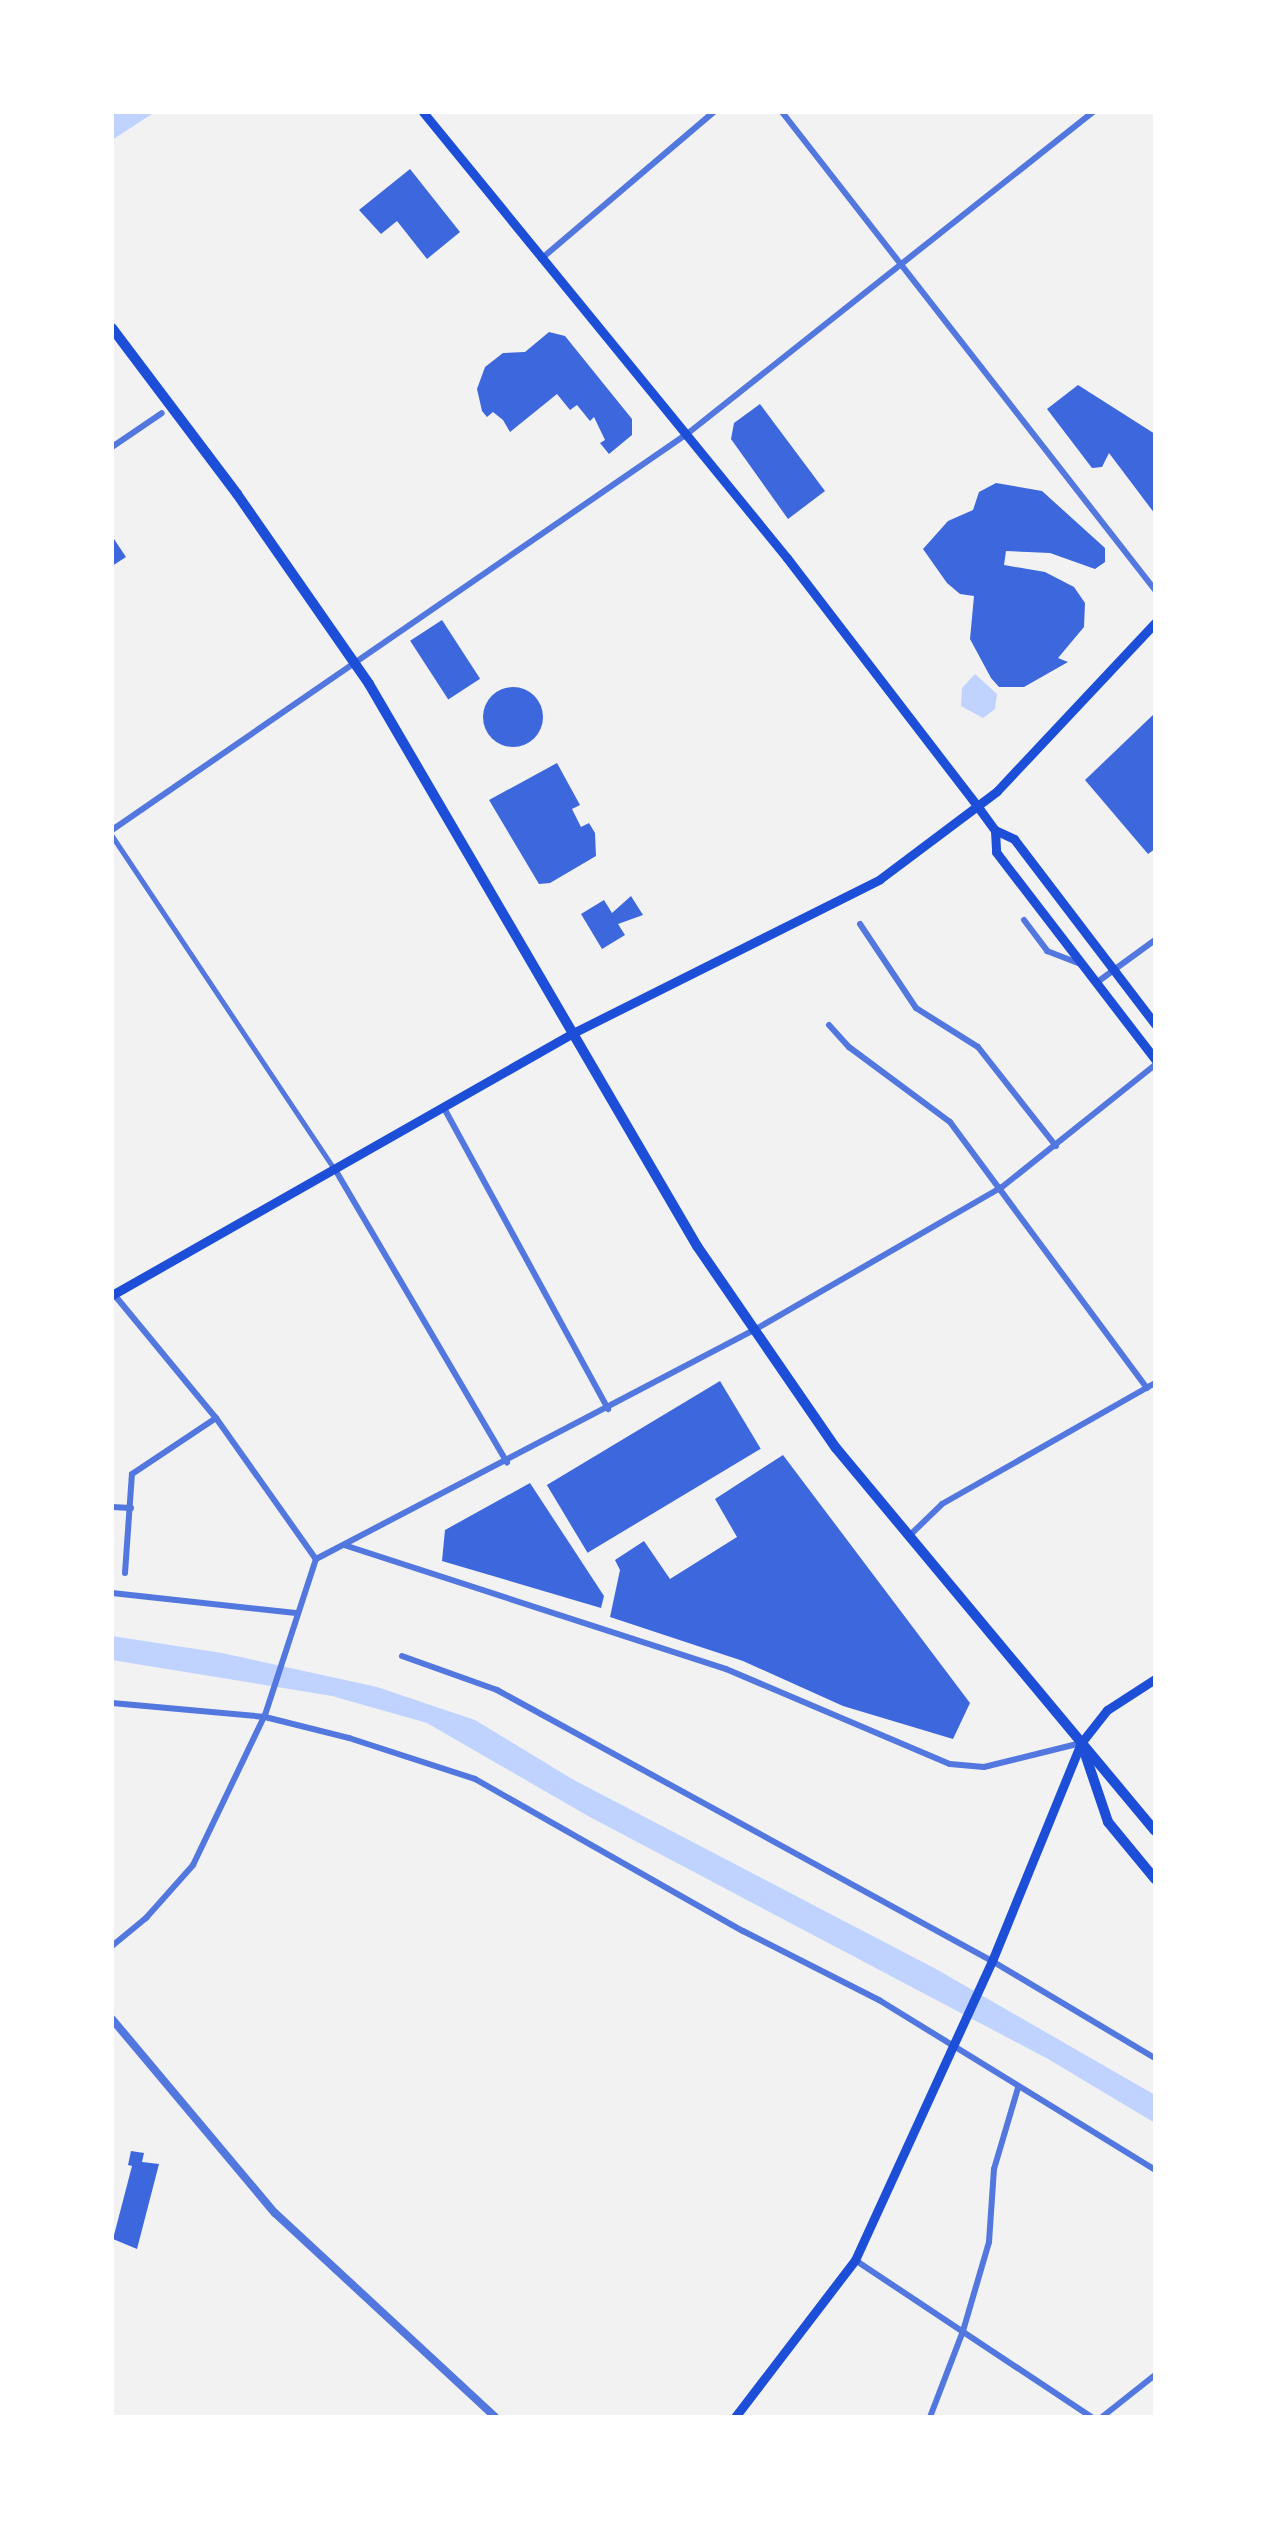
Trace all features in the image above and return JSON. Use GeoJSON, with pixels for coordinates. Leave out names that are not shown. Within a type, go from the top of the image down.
{"type":"FeatureCollection","features":[{"type":"Feature","properties":{"kind":"main road"},"geometry":{"type":"LineString","coordinates":[[423,112],[687,434],[995,830],[1014,839],[1155,1024]]}},
{"type":"Feature","properties":{"kind":"main road"},"geometry":{"type":"LineString","coordinates":[[112,328],[237,494],[354,663],[697,1246],[836,1448],[1155,1831]]}},
{"type":"Feature","properties":{"kind":"main road"},"geometry":{"type":"LineString","coordinates":[[113,1294],[336,1171],[573,1033],[880,879],[978,807],[1079,709],[1155,623]]}},
{"type":"Feature","properties":{"kind":"main road"},"geometry":{"type":"LineString","coordinates":[[995,830],[996,852],[1155,1059]]}},
{"type":"Feature","properties":{"kind":"main road"},"geometry":{"type":"LineString","coordinates":[[735,2417],[855,2260],[992,1961],[1081,1743],[1107,1710],[1155,1679]]}},
{"type":"Feature","properties":{"kind":"main road"},"geometry":{"type":"LineString","coordinates":[[1081,1743],[1108,1822],[1155,1879]]}},
{"type":"Feature","properties":{"kind":"street"},"geometry":{"type":"LineString","coordinates":[[541,259],[714,112]]}},
{"type":"Feature","properties":{"kind":"street"},"geometry":{"type":"LineString","coordinates":[[782,112],[1155,590]]}},
{"type":"Feature","properties":{"kind":"street"},"geometry":{"type":"LineString","coordinates":[[112,830],[687,434],[904,265],[1093,112]]}},
{"type":"Feature","properties":{"kind":"street"},"geometry":{"type":"LineString","coordinates":[[112,447],[162,413]]}},
{"type":"Feature","properties":{"kind":"street"},"geometry":{"type":"LineString","coordinates":[[112,836],[336,1171],[507,1462]]}},
{"type":"Feature","properties":{"kind":"street"},"geometry":{"type":"LineString","coordinates":[[1024,920],[1047,951],[1083,965]]}},
{"type":"Feature","properties":{"kind":"street"},"geometry":{"type":"LineString","coordinates":[[860,924],[916,1008],[978,1047],[1056,1146]]}},
{"type":"Feature","properties":{"kind":"street"},"geometry":{"type":"LineString","coordinates":[[1096,983],[1155,940]]}},
{"type":"Feature","properties":{"kind":"street"},"geometry":{"type":"LineString","coordinates":[[829,1025],[849,1047],[950,1122],[1002,1187],[1147,1388]]}},
{"type":"Feature","properties":{"kind":"street"},"geometry":{"type":"LineString","coordinates":[[112,1946],[146,1918],[193,1865],[265,1716],[316,1559],[507,1462],[756,1329],[1002,1187],[1155,1065]]}},
{"type":"Feature","properties":{"kind":"street"},"geometry":{"type":"LineString","coordinates":[[444,1108],[608,1409]]}},
{"type":"Feature","properties":{"kind":"street"},"geometry":{"type":"LineString","coordinates":[[113,1294],[216,1418],[316,1559]]}},
{"type":"Feature","properties":{"kind":"street"},"geometry":{"type":"LineString","coordinates":[[908,1538],[942,1504],[1155,1383]]}},
{"type":"Feature","properties":{"kind":"street"},"geometry":{"type":"LineString","coordinates":[[125,1573],[132,1474],[216,1418]]}},
{"type":"Feature","properties":{"kind":"street"},"geometry":{"type":"LineString","coordinates":[[112,1507],[131,1508]]}},
{"type":"Feature","properties":{"kind":"street"},"geometry":{"type":"LineString","coordinates":[[344,1545],[726,1669],[941,1761],[984,1767],[1081,1743]]}},
{"type":"Feature","properties":{"kind":"street"},"geometry":{"type":"LineString","coordinates":[[112,1593],[296,1613]]}},
{"type":"Feature","properties":{"kind":"street"},"geometry":{"type":"LineString","coordinates":[[402,1656],[497,1690],[992,1961],[1155,2058]]}},
{"type":"Feature","properties":{"kind":"street"},"geometry":{"type":"LineString","coordinates":[[112,1703],[265,1716],[475,1779],[954,2045],[1018,2088],[1155,2170]]}},
{"type":"Feature","properties":{"kind":"street"},"geometry":{"type":"LineString","coordinates":[[112,2019],[275,2213],[495,2417]]}},
{"type":"Feature","properties":{"kind":"street"},"geometry":{"type":"LineString","coordinates":[[930,2417],[963,2331],[989,2242],[994,2169],[1018,2088]]}},
{"type":"Feature","properties":{"kind":"street"},"geometry":{"type":"LineString","coordinates":[[855,2260],[1091,2417]]}},
{"type":"Feature","properties":{"kind":"street"},"geometry":{"type":"LineString","coordinates":[[1102,2417],[1155,2375]]}},
{"type":"Feature","properties":{"kind":"water"},"geometry":{"type":"Polygon","coordinates":[[[112,112],[155,112],[112,140],[112,112]]]}},
{"type":"Feature","properties":{"kind":"water"},"geometry":{"type":"Polygon","coordinates":[[[975,674],[997,694],[995,709],[983,718],[961,706],[962,688],[975,674]]]}},
{"type":"Feature","properties":{"kind":"water"},"geometry":{"type":"Polygon","coordinates":[[[112,1636],[222,1653],[377,1687],[475,1720],[572,1779],[936,1969],[1155,2095],[1155,2123],[1048,2059],[588,1816],[427,1723],[332,1696],[112,1660],[112,1636]]]}},
{"type":"Feature","properties":{"kind":"building"},"geometry":{"type":"Polygon","coordinates":[[[410,169],[460,232],[427,259],[397,221],[381,234],[359,210],[410,169]]]}},
{"type":"Feature","properties":{"kind":"building"},"geometry":{"type":"Polygon","coordinates":[[[549,332],[565,336],[632,419],[632,435],[609,454],[600,443],[605,440],[594,417],[590,421],[577,405],[570,410],[557,394],[510,432],[503,420],[493,412],[487,417],[482,411],[477,389],[485,367],[503,353],[525,352],[549,332]]]}},
{"type":"Feature","properties":{"kind":"building"},"geometry":{"type":"Polygon","coordinates":[[[1078,385],[1155,434],[1155,514],[1109,453],[1102,467],[1092,468],[1047,409],[1078,385]]]}},
{"type":"Feature","properties":{"kind":"building"},"geometry":{"type":"Polygon","coordinates":[[[760,404],[825,491],[788,519],[731,439],[734,423],[760,404]]]}},
{"type":"Feature","properties":{"kind":"building"},"geometry":{"type":"Polygon","coordinates":[[[996,483],[1042,491],[1105,548],[1105,562],[1095,569],[1050,553],[1006,551],[1004,565],[1045,572],[1074,587],[1085,603],[1084,627],[1058,658],[1068,662],[1024,687],[999,687],[991,678],[970,639],[974,596],[960,594],[947,583],[923,549],[948,521],[973,510],[979,492],[996,483]]]}},
{"type":"Feature","properties":{"kind":"building"},"geometry":{"type":"Polygon","coordinates":[[[112,536],[126,557],[112,566],[112,536]]]}},
{"type":"Feature","properties":{"kind":"building"},"geometry":{"type":"Polygon","coordinates":[[[442,620],[480,679],[448,699],[410,641],[442,620]]]}},
{"type":"Feature","properties":{"kind":"building"},"geometry":{"type":"Polygon","coordinates":[[[513,687],[534,696],[543,717],[534,738],[513,747],[492,738],[483,717],[492,696],[513,687]]]}},
{"type":"Feature","properties":{"kind":"building"},"geometry":{"type":"Polygon","coordinates":[[[1155,713],[1155,849],[1148,854],[1085,780],[1155,713]]]}},
{"type":"Feature","properties":{"kind":"building"},"geometry":{"type":"Polygon","coordinates":[[[557,763],[580,805],[572,809],[581,827],[589,823],[595,833],[596,856],[550,883],[539,884],[489,800],[557,763]]]}},
{"type":"Feature","properties":{"kind":"building"},"geometry":{"type":"Polygon","coordinates":[[[631,896],[643,915],[618,924],[625,935],[602,949],[581,914],[604,900],[612,913],[631,896]]]}},
{"type":"Feature","properties":{"kind":"building"},"geometry":{"type":"Polygon","coordinates":[[[720,1381],[761,1449],[588,1553],[547,1485],[720,1381]]]}},
{"type":"Feature","properties":{"kind":"building"},"geometry":{"type":"Polygon","coordinates":[[[783,1455],[970,1703],[953,1739],[843,1706],[743,1661],[610,1617],[620,1570],[615,1560],[644,1541],[670,1579],[737,1537],[715,1499],[783,1455]]]}},
{"type":"Feature","properties":{"kind":"building"},"geometry":{"type":"Polygon","coordinates":[[[530,1483],[604,1596],[601,1608],[442,1561],[445,1530],[530,1483]]]}},
{"type":"Feature","properties":{"kind":"building"},"geometry":{"type":"Polygon","coordinates":[[[131,2151],[144,2153],[142,2162],[159,2164],[137,2249],[113,2239],[132,2166],[128,2165],[131,2151]]]}}]}
